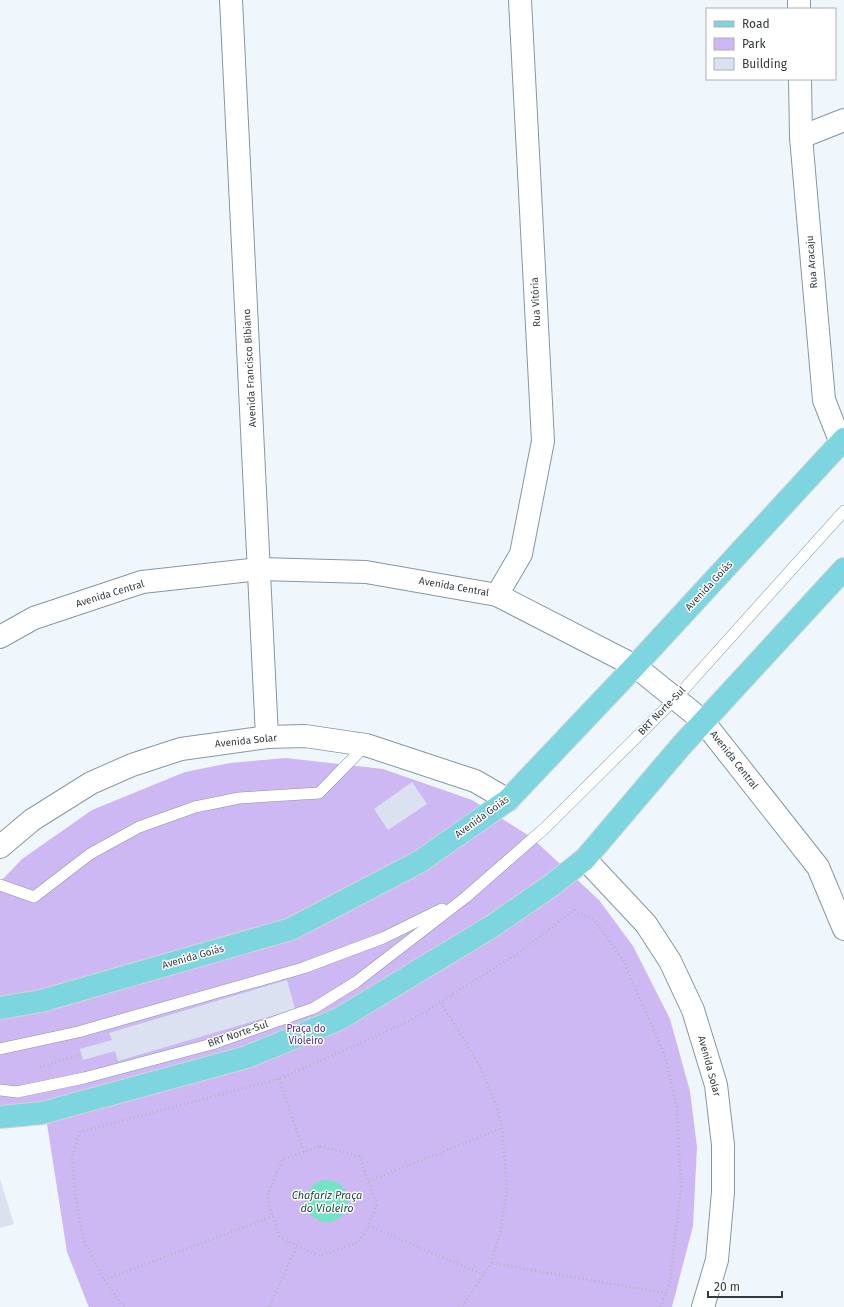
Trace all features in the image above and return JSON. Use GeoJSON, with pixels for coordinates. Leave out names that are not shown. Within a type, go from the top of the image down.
{"type":"FeatureCollection","features":[{"type":"Feature","properties":{"kind":"main road","name":"Avenida Goiás"},"geometry":{"type":"LineString","coordinates":[[0,1008],[41,1001],[291,929],[419,862],[508,800],[635,666],[842,441]]}},
{"type":"Feature","properties":{"kind":"main road"},"geometry":{"type":"LineString","coordinates":[[0,1117],[42,1113],[247,1057],[339,1019],[491,927],[552,885],[585,858],[703,721],[844,569]]}},
{"type":"Feature","properties":{"kind":"street","name":"Avenida Francisco Bibiano"},"geometry":{"type":"LineString","coordinates":[[231,0],[260,569],[267,737]]}},
{"type":"Feature","properties":{"kind":"street","name":"Rua Vitória"},"geometry":{"type":"LineString","coordinates":[[497,595],[521,554],[543,441],[520,0]]}},
{"type":"Feature","properties":{"kind":"street","name":"Rua Aracaju"},"geometry":{"type":"LineString","coordinates":[[800,80],[801,137],[824,400],[842,441]]}},
{"type":"Feature","properties":{"kind":"street"},"geometry":{"type":"LineString","coordinates":[[801,137],[844,120]]}},
{"type":"Feature","properties":{"kind":"street","name":"Avenida Central"},"geometry":{"type":"LineString","coordinates":[[0,637],[34,618],[142,582],[260,569],[366,572],[497,595],[635,666],[703,721],[818,867],[844,929]]}},
{"type":"Feature","properties":{"kind":"street","name":"Avenida Solar"},"geometry":{"type":"LineString","coordinates":[[0,847],[32,820],[91,783],[132,765],[181,749],[267,737],[305,736],[366,745],[475,781],[508,800]]}},
{"type":"Feature","properties":{"kind":"street","name":"Avenida Solar"},"geometry":{"type":"LineString","coordinates":[[585,858],[646,924],[670,961],[693,1010],[716,1085],[723,1145],[723,1192],[717,1260],[703,1307]]}},
{"type":"Feature","properties":{"kind":"lane","name":"BRT Norte-Sul"},"geometry":{"type":"LineString","coordinates":[[0,1090],[17,1092],[84,1078],[212,1044],[314,1008],[356,982],[466,897],[546,827],[676,698],[844,511]]}},
{"type":"Feature","properties":{"kind":"lane"},"geometry":{"type":"LineString","coordinates":[[0,884],[34,897],[90,854],[139,827],[195,807],[239,798],[319,793],[366,745]]}},
{"type":"Feature","properties":{"kind":"lane","name":"BRT Norte-Sul"},"geometry":{"type":"LineString","coordinates":[[0,1049],[78,1032],[303,968],[383,938],[466,897]]}},
{"type":"Feature","properties":{"kind":"path"},"geometry":{"type":"LineString","coordinates":[[124,1307],[104,1280],[84,1240],[75,1196],[72,1158],[80,1132],[278,1079],[412,1020],[520,952],[574,910],[594,921],[623,960],[665,1056],[677,1109],[681,1188],[670,1281],[660,1307]]}},
{"type":"Feature","properties":{"kind":"path"},"geometry":{"type":"LineString","coordinates":[[441,1003],[480,1066],[498,1110],[502,1128],[507,1189],[500,1233],[491,1263],[462,1307]]}},
{"type":"Feature","properties":{"kind":"path"},"geometry":{"type":"LineString","coordinates":[[37,1068],[82,1054]]}},
{"type":"Feature","properties":{"kind":"path"},"geometry":{"type":"LineString","coordinates":[[278,1079],[304,1152]]}},
{"type":"Feature","properties":{"kind":"path"},"geometry":{"type":"LineString","coordinates":[[370,1181],[502,1128]]}},
{"type":"Feature","properties":{"kind":"path"},"geometry":{"type":"LineString","coordinates":[[320,1146],[359,1156],[370,1181],[377,1204],[369,1226],[359,1242],[320,1256],[279,1236],[267,1197],[282,1160],[304,1152],[320,1146]]}},
{"type":"Feature","properties":{"kind":"path"},"geometry":{"type":"LineString","coordinates":[[104,1280],[273,1216]]}},
{"type":"Feature","properties":{"kind":"path"},"geometry":{"type":"LineString","coordinates":[[369,1226],[484,1275]]}},
{"type":"Feature","properties":{"kind":"path"},"geometry":{"type":"LineString","coordinates":[[269,1307],[297,1246]]}},
{"type":"Feature","properties":{"kind":"path"},"geometry":{"type":"LineString","coordinates":[[491,1263],[666,1293]]}},
{"type":"Feature","properties":{"kind":"green space","name":"Praça do Violeiro"},"geometry":{"type":"Polygon","coordinates":[[[286,758],[383,769],[472,800],[531,837],[599,900],[633,946],[670,1019],[690,1091],[697,1147],[693,1226],[672,1307],[89,1307],[67,1252],[47,1124],[0,1128],[0,882],[22,859],[92,810],[185,772],[230,763],[286,758]]]}},
{"type":"Feature","properties":{"kind":"water","name":"Chafariz Praça do Violeiro"},"geometry":{"type":"Polygon","coordinates":[[[323,1180],[331,1180],[339,1183],[345,1189],[348,1201],[345,1213],[339,1219],[331,1222],[323,1222],[315,1219],[309,1213],[306,1205],[306,1197],[309,1189],[315,1183],[323,1180]]]}},
{"type":"Feature","properties":{"kind":"building"},"geometry":{"type":"Polygon","coordinates":[[[412,782],[427,804],[388,830],[374,809],[412,782]]]}},
{"type":"Feature","properties":{"kind":"building"},"geometry":{"type":"Polygon","coordinates":[[[287,980],[295,1009],[118,1061],[115,1051],[83,1060],[80,1049],[112,1040],[109,1033],[287,980]]]}},
{"type":"Feature","properties":{"kind":"building"},"geometry":{"type":"Polygon","coordinates":[[[0,1179],[14,1224],[0,1228],[0,1179]]]}}]}
